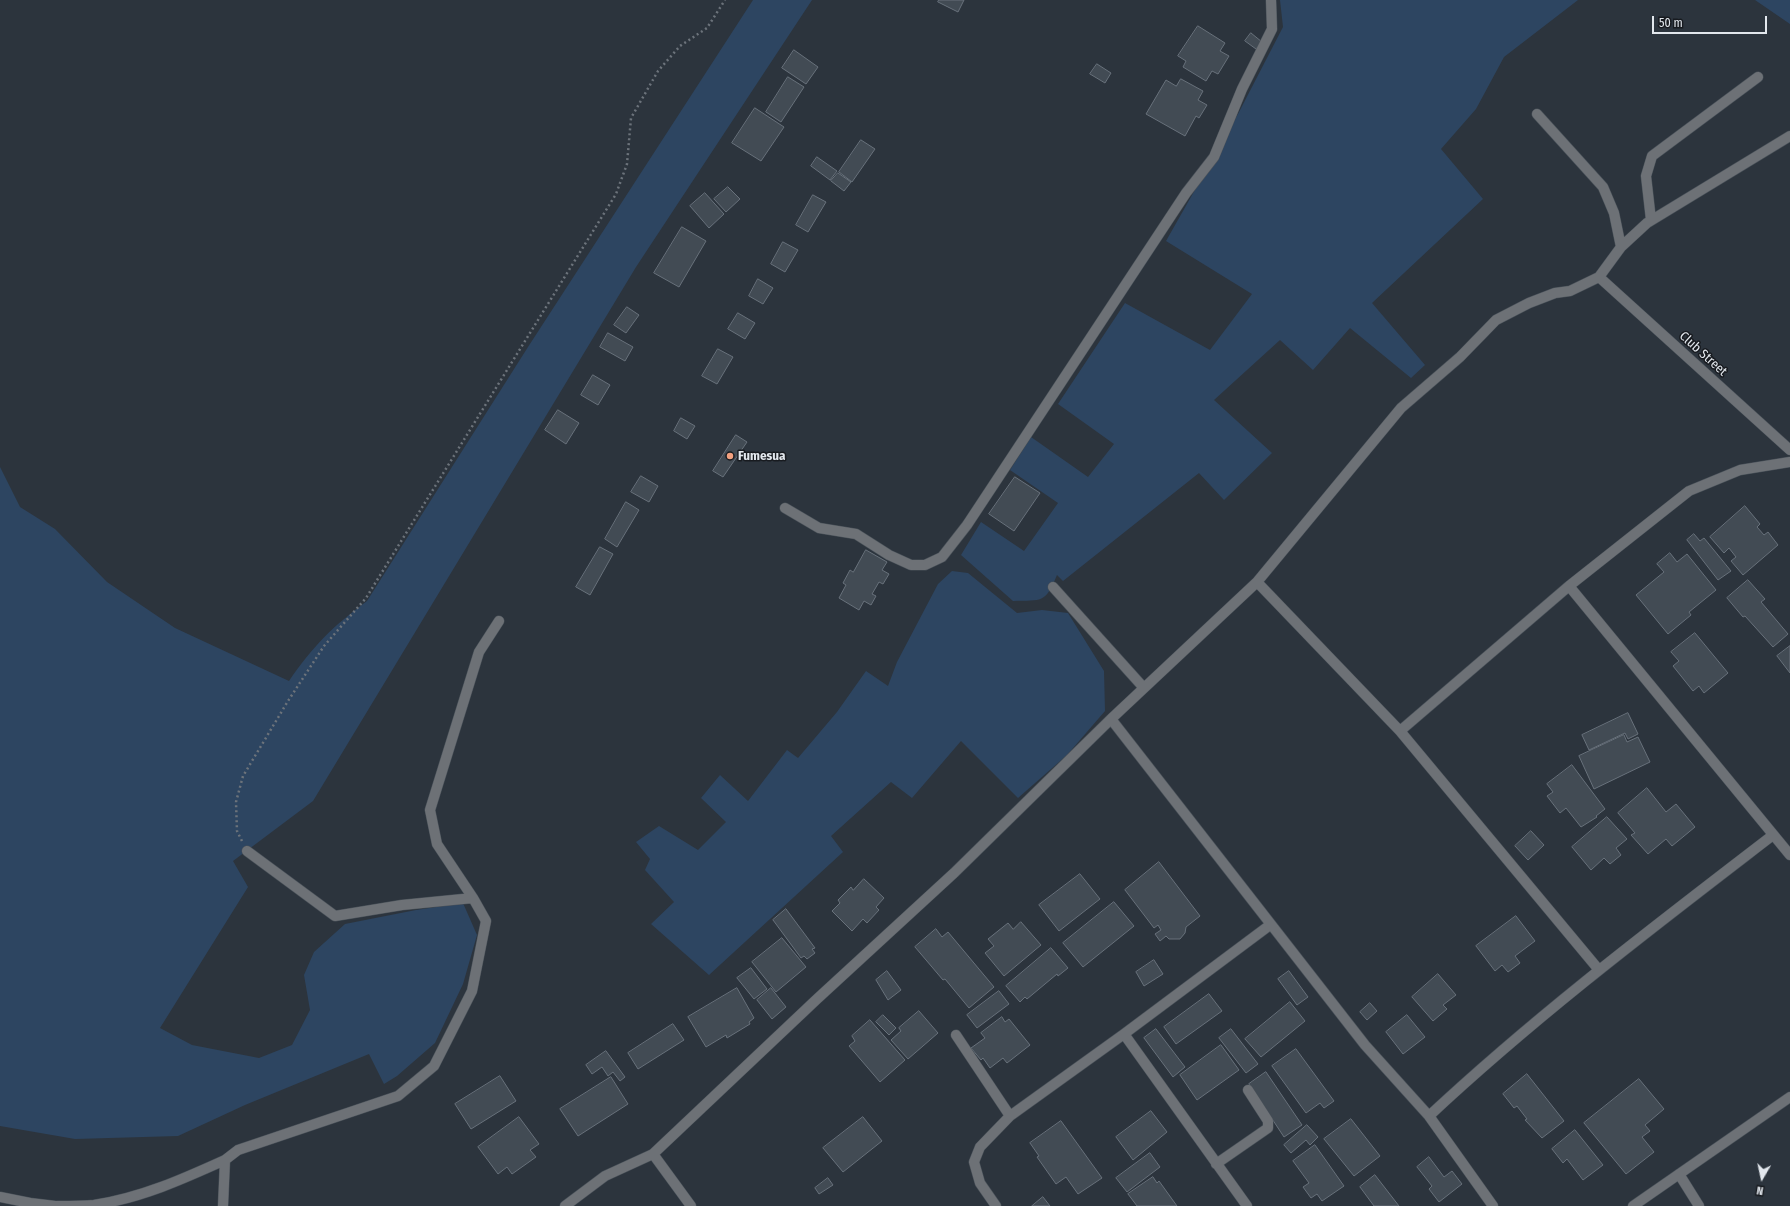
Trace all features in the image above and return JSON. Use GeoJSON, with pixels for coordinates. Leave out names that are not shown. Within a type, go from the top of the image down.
{"type":"FeatureCollection","features":[{"type":"Feature","properties":{"kind":"street"},"geometry":{"type":"LineString","coordinates":[[785,508],[819,528],[856,534],[889,556],[911,565],[925,565],[942,557],[967,524],[1186,193],[1214,157],[1242,89],[1272,29],[1271,0]]}},
{"type":"Feature","properties":{"kind":"street"},"geometry":{"type":"LineString","coordinates":[[1651,220],[1646,176],[1652,156],[1758,77]]}},
{"type":"Feature","properties":{"kind":"street"},"geometry":{"type":"LineString","coordinates":[[1537,114],[1603,187],[1614,213],[1621,247]]}},
{"type":"Feature","properties":{"kind":"street"},"geometry":{"type":"LineString","coordinates":[[565,1206],[605,1176],[653,1154],[817,999],[954,873],[1110,719],[1257,582],[1401,408],[1460,357],[1496,320],[1529,303],[1555,293],[1570,291],[1599,277],[1621,247],[1651,220],[1790,136]]}},
{"type":"Feature","properties":{"kind":"street","name":"Club Street"},"geometry":{"type":"LineString","coordinates":[[1599,277],[1790,450]]}},
{"type":"Feature","properties":{"kind":"street"},"geometry":{"type":"LineString","coordinates":[[1400,731],[1569,586],[1689,491],[1740,470],[1790,462]]}},
{"type":"Feature","properties":{"kind":"street"},"geometry":{"type":"LineString","coordinates":[[1257,582],[1400,731],[1599,970]]}},
{"type":"Feature","properties":{"kind":"street"},"geometry":{"type":"LineString","coordinates":[[1569,586],[1790,855]]}},
{"type":"Feature","properties":{"kind":"street"},"geometry":{"type":"LineString","coordinates":[[1053,587],[1144,688]]}},
{"type":"Feature","properties":{"kind":"street"},"geometry":{"type":"LineString","coordinates":[[0,1197],[30,1204],[56,1206],[93,1205],[139,1196],[184,1179],[225,1160],[238,1150],[398,1096],[434,1066],[472,991],[486,921],[473,898],[437,844],[430,810],[479,652],[499,621]]}},
{"type":"Feature","properties":{"kind":"street"},"geometry":{"type":"LineString","coordinates":[[1110,719],[1365,1045],[1429,1116],[1493,1206]]}},
{"type":"Feature","properties":{"kind":"street"},"geometry":{"type":"LineString","coordinates":[[1429,1116],[1481,1067],[1599,970],[1773,835]]}},
{"type":"Feature","properties":{"kind":"street"},"geometry":{"type":"LineString","coordinates":[[247,851],[335,916],[402,905],[473,898]]}},
{"type":"Feature","properties":{"kind":"street"},"geometry":{"type":"LineString","coordinates":[[996,1206],[980,1184],[974,1162],[980,1147],[1010,1116],[1124,1034],[1270,925]]}},
{"type":"Feature","properties":{"kind":"street"},"geometry":{"type":"LineString","coordinates":[[1124,1034],[1247,1206]]}},
{"type":"Feature","properties":{"kind":"street"},"geometry":{"type":"LineString","coordinates":[[956,1035],[1010,1116]]}},
{"type":"Feature","properties":{"kind":"street"},"geometry":{"type":"LineString","coordinates":[[1216,1164],[1268,1128],[1268,1120],[1248,1090]]}},
{"type":"Feature","properties":{"kind":"street"},"geometry":{"type":"LineString","coordinates":[[1633,1206],[1790,1097]]}},
{"type":"Feature","properties":{"kind":"street"},"geometry":{"type":"LineString","coordinates":[[653,1154],[691,1206]]}},
{"type":"Feature","properties":{"kind":"street"},"geometry":{"type":"LineString","coordinates":[[224,1206],[225,1160]]}},
{"type":"Feature","properties":{"kind":"street"},"geometry":{"type":"LineString","coordinates":[[1679,1174],[1699,1206]]}},
{"type":"Feature","properties":{"kind":"path"},"geometry":{"type":"LineString","coordinates":[[247,851],[237,831],[236,802],[243,776],[288,701],[324,646],[366,598],[616,194],[627,164],[631,118],[658,71],[680,46],[707,28],[725,0]]}},
{"type":"Feature","properties":{"kind":"shaded area"},"geometry":{"type":"Polygon","coordinates":[[[753,0],[812,0],[636,267],[313,801],[233,861],[248,887],[160,1028],[192,1045],[259,1058],[292,1045],[310,1010],[304,975],[314,952],[345,924],[416,910],[463,903],[477,935],[463,984],[435,1043],[397,1076],[384,1084],[369,1054],[245,1105],[178,1136],[75,1139],[0,1126],[0,467],[20,507],[55,529],[107,582],[175,628],[289,681],[324,637],[367,601],[528,347],[753,0]]]}},
{"type":"Feature","properties":{"kind":"shaded area"},"geometry":{"type":"Polygon","coordinates":[[[1280,0],[1578,0],[1504,57],[1476,109],[1441,149],[1483,199],[1372,303],[1425,365],[1411,378],[1350,328],[1313,370],[1280,340],[1214,400],[1272,453],[1224,500],[1199,473],[1063,581],[1057,575],[1045,596],[1037,600],[1013,601],[961,555],[981,522],[1024,551],[1058,503],[1010,470],[1031,437],[1088,477],[1114,444],[1058,404],[1125,303],[1210,350],[1252,294],[1166,241],[1238,114],[1283,27],[1280,0]]]}},
{"type":"Feature","properties":{"kind":"shaded area"},"geometry":{"type":"Polygon","coordinates":[[[1755,0],[1790,0],[1790,24],[1755,0]]]}},
{"type":"Feature","properties":{"kind":"shaded area"},"geometry":{"type":"Polygon","coordinates":[[[952,571],[968,573],[1017,613],[1042,610],[1068,613],[1104,671],[1105,711],[1067,755],[1018,798],[961,741],[912,798],[891,782],[831,836],[843,852],[709,975],[651,924],[674,902],[645,870],[650,859],[636,842],[659,826],[698,850],[726,822],[701,798],[720,775],[748,801],[787,750],[798,758],[837,712],[866,671],[888,686],[897,662],[938,584],[952,571]]]}},
{"type":"Feature","properties":{"kind":"building"},"geometry":{"type":"Polygon","coordinates":[[[939,0],[964,0],[958,12],[938,2],[939,0]]]}},
{"type":"Feature","properties":{"kind":"building"},"geometry":{"type":"Polygon","coordinates":[[[1198,26],[1225,43],[1220,51],[1229,56],[1218,74],[1212,71],[1206,81],[1183,67],[1186,61],[1178,56],[1198,26]]]}},
{"type":"Feature","properties":{"kind":"building"},"geometry":{"type":"Polygon","coordinates":[[[1251,33],[1262,42],[1256,49],[1245,41],[1251,33]]]}},
{"type":"Feature","properties":{"kind":"building"},"geometry":{"type":"Polygon","coordinates":[[[794,50],[818,67],[806,84],[782,68],[794,50]]]}},
{"type":"Feature","properties":{"kind":"building"},"geometry":{"type":"Polygon","coordinates":[[[1097,64],[1111,73],[1105,83],[1090,74],[1097,64]]]}},
{"type":"Feature","properties":{"kind":"building"},"geometry":{"type":"Polygon","coordinates":[[[788,77],[804,87],[781,122],[766,112],[788,77]]]}},
{"type":"Feature","properties":{"kind":"building"},"geometry":{"type":"Polygon","coordinates":[[[1181,79],[1203,91],[1198,100],[1207,105],[1199,118],[1196,116],[1185,136],[1146,114],[1166,80],[1176,86],[1181,79]]]}},
{"type":"Feature","properties":{"kind":"building"},"geometry":{"type":"Polygon","coordinates":[[[755,108],[784,127],[761,161],[732,143],[755,108]]]}},
{"type":"Feature","properties":{"kind":"building"},"geometry":{"type":"Polygon","coordinates":[[[861,140],[875,149],[852,182],[839,172],[861,140]]]}},
{"type":"Feature","properties":{"kind":"building"},"geometry":{"type":"Polygon","coordinates":[[[817,157],[837,171],[830,180],[811,166],[817,157]]]}},
{"type":"Feature","properties":{"kind":"building"},"geometry":{"type":"Polygon","coordinates":[[[838,173],[851,182],[844,191],[831,181],[838,173]]]}},
{"type":"Feature","properties":{"kind":"building"},"geometry":{"type":"Polygon","coordinates":[[[728,187],[740,199],[726,212],[714,199],[728,187]]]}},
{"type":"Feature","properties":{"kind":"building"},"geometry":{"type":"Polygon","coordinates":[[[705,193],[724,214],[709,228],[690,206],[705,193]]]}},
{"type":"Feature","properties":{"kind":"building"},"geometry":{"type":"Polygon","coordinates":[[[813,195],[826,202],[808,232],[796,225],[813,195]]]}},
{"type":"Feature","properties":{"kind":"building"},"geometry":{"type":"Polygon","coordinates":[[[682,227],[706,241],[679,287],[654,273],[682,227]]]}},
{"type":"Feature","properties":{"kind":"building"},"geometry":{"type":"Polygon","coordinates":[[[783,242],[798,250],[785,272],[771,264],[783,242]]]}},
{"type":"Feature","properties":{"kind":"building"},"geometry":{"type":"Polygon","coordinates":[[[758,279],[773,288],[763,304],[749,296],[758,279]]]}},
{"type":"Feature","properties":{"kind":"building"},"geometry":{"type":"Polygon","coordinates":[[[627,307],[639,315],[626,333],[614,325],[627,307]]]}},
{"type":"Feature","properties":{"kind":"building"},"geometry":{"type":"Polygon","coordinates":[[[738,313],[755,323],[745,339],[728,329],[738,313]]]}},
{"type":"Feature","properties":{"kind":"building"},"geometry":{"type":"Polygon","coordinates":[[[608,333],[633,347],[625,361],[600,347],[608,333]]]}},
{"type":"Feature","properties":{"kind":"building"},"geometry":{"type":"Polygon","coordinates":[[[718,349],[733,357],[717,384],[702,376],[718,349]]]}},
{"type":"Feature","properties":{"kind":"building"},"geometry":{"type":"Polygon","coordinates":[[[593,375],[610,385],[598,405],[581,395],[593,375]]]}},
{"type":"Feature","properties":{"kind":"building"},"geometry":{"type":"Polygon","coordinates":[[[558,410],[579,423],[566,444],[545,430],[558,410]]]}},
{"type":"Feature","properties":{"kind":"building"},"geometry":{"type":"Polygon","coordinates":[[[681,418],[695,426],[687,439],[674,431],[681,418]]]}},
{"type":"Feature","properties":{"kind":"building","name":"Fumesua"},"geometry":{"type":"Polygon","coordinates":[[[736,435],[747,442],[723,477],[713,471],[736,435]]]}},
{"type":"Feature","properties":{"kind":"building"},"geometry":{"type":"Polygon","coordinates":[[[641,476],[658,486],[649,502],[631,492],[641,476]]]}},
{"type":"Feature","properties":{"kind":"building"},"geometry":{"type":"Polygon","coordinates":[[[1015,477],[1040,493],[1014,531],[989,514],[1015,477]]]}},
{"type":"Feature","properties":{"kind":"building"},"geometry":{"type":"Polygon","coordinates":[[[626,502],[639,510],[617,547],[605,539],[626,502]]]}},
{"type":"Feature","properties":{"kind":"building"},"geometry":{"type":"Polygon","coordinates":[[[1745,506],[1760,524],[1757,527],[1764,535],[1768,532],[1778,545],[1743,575],[1731,561],[1736,557],[1729,548],[1724,553],[1710,537],[1745,506]]]}},
{"type":"Feature","properties":{"kind":"building"},"geometry":{"type":"Polygon","coordinates":[[[1694,534],[1700,541],[1704,538],[1731,571],[1718,580],[1687,540],[1694,534]]]}},
{"type":"Feature","properties":{"kind":"building"},"geometry":{"type":"Polygon","coordinates":[[[600,547],[613,554],[590,595],[576,587],[600,547]]]}},
{"type":"Feature","properties":{"kind":"building"},"geometry":{"type":"Polygon","coordinates":[[[866,550],[887,562],[882,570],[889,574],[883,584],[879,582],[872,594],[876,596],[871,605],[864,601],[859,610],[839,598],[846,585],[843,583],[850,570],[853,572],[866,550]]]}},
{"type":"Feature","properties":{"kind":"building"},"geometry":{"type":"Polygon","coordinates":[[[1670,553],[1677,562],[1687,554],[1716,590],[1689,612],[1691,615],[1668,634],[1636,595],[1664,572],[1657,564],[1670,553]]]}},
{"type":"Feature","properties":{"kind":"building"},"geometry":{"type":"Polygon","coordinates":[[[1748,580],[1765,599],[1761,602],[1788,634],[1773,647],[1745,616],[1743,617],[1727,598],[1748,580]]]}},
{"type":"Feature","properties":{"kind":"building"},"geometry":{"type":"Polygon","coordinates":[[[1695,633],[1728,673],[1704,693],[1699,686],[1693,691],[1673,666],[1679,661],[1671,652],[1695,633]]]}},
{"type":"Feature","properties":{"kind":"building"},"geometry":{"type":"Polygon","coordinates":[[[1790,646],[1790,673],[1777,656],[1790,646]]]}},
{"type":"Feature","properties":{"kind":"building"},"geometry":{"type":"Polygon","coordinates":[[[1628,713],[1638,734],[1628,739],[1625,733],[1589,750],[1582,735],[1628,713]]]}},
{"type":"Feature","properties":{"kind":"building"},"geometry":{"type":"Polygon","coordinates":[[[1624,735],[1627,742],[1638,737],[1650,762],[1594,789],[1579,756],[1624,735]]]}},
{"type":"Feature","properties":{"kind":"building"},"geometry":{"type":"Polygon","coordinates":[[[1572,765],[1605,809],[1596,816],[1597,817],[1581,827],[1566,808],[1560,813],[1547,796],[1553,792],[1547,784],[1572,765]]]}},
{"type":"Feature","properties":{"kind":"building"},"geometry":{"type":"Polygon","coordinates":[[[1647,788],[1666,812],[1676,804],[1695,827],[1672,846],[1666,839],[1648,854],[1631,835],[1635,833],[1618,813],[1647,788]]]}},
{"type":"Feature","properties":{"kind":"building"},"geometry":{"type":"Polygon","coordinates":[[[1607,817],[1627,839],[1616,848],[1621,855],[1610,864],[1604,858],[1591,870],[1572,847],[1607,817]]]}},
{"type":"Feature","properties":{"kind":"building"},"geometry":{"type":"Polygon","coordinates":[[[1531,831],[1544,845],[1528,860],[1515,846],[1531,831]]]}},
{"type":"Feature","properties":{"kind":"building"},"geometry":{"type":"Polygon","coordinates":[[[1159,862],[1200,916],[1186,927],[1185,933],[1180,939],[1169,939],[1166,936],[1160,941],[1155,934],[1161,930],[1158,925],[1154,928],[1125,890],[1159,862]]]}},
{"type":"Feature","properties":{"kind":"building"},"geometry":{"type":"Polygon","coordinates":[[[1080,874],[1100,899],[1059,931],[1039,905],[1080,874]]]}},
{"type":"Feature","properties":{"kind":"building"},"geometry":{"type":"Polygon","coordinates":[[[864,879],[884,898],[876,907],[879,910],[867,923],[863,919],[852,931],[832,911],[840,903],[838,900],[851,887],[853,890],[864,879]]]}},
{"type":"Feature","properties":{"kind":"building"},"geometry":{"type":"Polygon","coordinates":[[[1114,902],[1134,926],[1083,967],[1063,943],[1114,902]]]}},
{"type":"Feature","properties":{"kind":"building"},"geometry":{"type":"Polygon","coordinates":[[[786,909],[815,948],[812,949],[815,953],[807,959],[804,956],[801,958],[773,920],[786,909]]]}},
{"type":"Feature","properties":{"kind":"building"},"geometry":{"type":"Polygon","coordinates":[[[1516,916],[1535,941],[1515,956],[1520,963],[1508,972],[1502,965],[1495,971],[1476,946],[1516,916]]]}},
{"type":"Feature","properties":{"kind":"building"},"geometry":{"type":"Polygon","coordinates":[[[1021,922],[1041,945],[1004,976],[985,953],[994,946],[988,939],[1008,923],[1013,929],[1021,922]]]}},
{"type":"Feature","properties":{"kind":"building"},"geometry":{"type":"Polygon","coordinates":[[[936,929],[942,937],[948,932],[994,987],[969,1008],[945,979],[943,980],[915,947],[936,929]]]}},
{"type":"Feature","properties":{"kind":"building"},"geometry":{"type":"Polygon","coordinates":[[[782,938],[806,967],[776,992],[752,962],[782,938]]]}},
{"type":"Feature","properties":{"kind":"building"},"geometry":{"type":"Polygon","coordinates":[[[1051,948],[1068,968],[1058,976],[1057,974],[1027,999],[1025,997],[1020,1002],[1006,986],[1051,948]]]}},
{"type":"Feature","properties":{"kind":"building"},"geometry":{"type":"Polygon","coordinates":[[[1154,960],[1163,974],[1144,986],[1136,972],[1154,960]]]}},
{"type":"Feature","properties":{"kind":"building"},"geometry":{"type":"Polygon","coordinates":[[[751,968],[767,989],[754,999],[737,978],[751,968]]]}},
{"type":"Feature","properties":{"kind":"building"},"geometry":{"type":"Polygon","coordinates":[[[887,971],[901,990],[888,1000],[876,980],[887,971]]]}},
{"type":"Feature","properties":{"kind":"building"},"geometry":{"type":"Polygon","coordinates":[[[1289,971],[1308,997],[1297,1005],[1278,979],[1289,971]]]}},
{"type":"Feature","properties":{"kind":"building"},"geometry":{"type":"Polygon","coordinates":[[[1438,974],[1456,995],[1443,1005],[1447,1009],[1433,1021],[1412,997],[1438,974]]]}},
{"type":"Feature","properties":{"kind":"building"},"geometry":{"type":"Polygon","coordinates":[[[737,988],[754,1018],[749,1022],[750,1024],[727,1038],[726,1035],[706,1047],[688,1017],[737,988]]]}},
{"type":"Feature","properties":{"kind":"building"},"geometry":{"type":"Polygon","coordinates":[[[771,988],[786,1007],[772,1019],[757,1000],[771,988]]]}},
{"type":"Feature","properties":{"kind":"building"},"geometry":{"type":"Polygon","coordinates":[[[999,991],[1009,1004],[977,1028],[967,1015],[999,991]]]}},
{"type":"Feature","properties":{"kind":"building"},"geometry":{"type":"Polygon","coordinates":[[[1209,994],[1222,1011],[1176,1044],[1164,1027],[1209,994]]]}},
{"type":"Feature","properties":{"kind":"building"},"geometry":{"type":"Polygon","coordinates":[[[1290,1002],[1305,1021],[1261,1057],[1245,1039],[1290,1002]]]}},
{"type":"Feature","properties":{"kind":"building"},"geometry":{"type":"Polygon","coordinates":[[[1370,1003],[1377,1011],[1367,1020],[1360,1012],[1370,1003]]]}},
{"type":"Feature","properties":{"kind":"building"},"geometry":{"type":"Polygon","coordinates":[[[919,1011],[938,1033],[908,1059],[891,1040],[901,1031],[899,1028],[919,1011]]]}},
{"type":"Feature","properties":{"kind":"building"},"geometry":{"type":"Polygon","coordinates":[[[883,1015],[896,1028],[889,1035],[876,1022],[883,1015]]]}},
{"type":"Feature","properties":{"kind":"building"},"geometry":{"type":"Polygon","coordinates":[[[1407,1015],[1425,1037],[1403,1054],[1386,1032],[1407,1015]]]}},
{"type":"Feature","properties":{"kind":"building"},"geometry":{"type":"Polygon","coordinates":[[[1002,1017],[1005,1022],[1009,1019],[1030,1045],[1007,1063],[1003,1058],[990,1068],[983,1058],[981,1060],[971,1048],[985,1038],[981,1033],[1002,1017]]]}},
{"type":"Feature","properties":{"kind":"building"},"geometry":{"type":"Polygon","coordinates":[[[870,1020],[905,1060],[880,1082],[849,1046],[855,1041],[852,1036],[870,1020]]]}},
{"type":"Feature","properties":{"kind":"building"},"geometry":{"type":"Polygon","coordinates":[[[673,1024],[684,1040],[638,1069],[628,1053],[673,1024]]]}},
{"type":"Feature","properties":{"kind":"building"},"geometry":{"type":"Polygon","coordinates":[[[1156,1029],[1185,1067],[1173,1077],[1144,1038],[1156,1029]]]}},
{"type":"Feature","properties":{"kind":"building"},"geometry":{"type":"Polygon","coordinates":[[[1231,1029],[1258,1064],[1246,1073],[1219,1038],[1231,1029]]]}},
{"type":"Feature","properties":{"kind":"building"},"geometry":{"type":"Polygon","coordinates":[[[1221,1045],[1239,1070],[1197,1100],[1180,1075],[1221,1045]]]}},
{"type":"Feature","properties":{"kind":"building"},"geometry":{"type":"Polygon","coordinates":[[[1296,1049],[1334,1101],[1324,1108],[1320,1103],[1306,1113],[1272,1066],[1296,1049]]]}},
{"type":"Feature","properties":{"kind":"building"},"geometry":{"type":"Polygon","coordinates":[[[606,1051],[625,1077],[620,1081],[613,1072],[608,1076],[602,1067],[592,1074],[586,1065],[606,1051]]]}},
{"type":"Feature","properties":{"kind":"building"},"geometry":{"type":"Polygon","coordinates":[[[1266,1072],[1302,1125],[1284,1137],[1249,1084],[1266,1072]]]}},
{"type":"Feature","properties":{"kind":"building"},"geometry":{"type":"Polygon","coordinates":[[[1527,1074],[1564,1121],[1542,1138],[1525,1120],[1527,1119],[1517,1106],[1514,1108],[1503,1094],[1527,1074]]]}},
{"type":"Feature","properties":{"kind":"building"},"geometry":{"type":"Polygon","coordinates":[[[500,1076],[516,1101],[471,1129],[455,1104],[500,1076]]]}},
{"type":"Feature","properties":{"kind":"building"},"geometry":{"type":"Polygon","coordinates":[[[611,1077],[628,1104],[578,1136],[560,1109],[611,1077]]]}},
{"type":"Feature","properties":{"kind":"building"},"geometry":{"type":"Polygon","coordinates":[[[1639,1079],[1664,1109],[1645,1125],[1650,1131],[1642,1137],[1654,1152],[1626,1174],[1584,1123],[1639,1079]]]}},
{"type":"Feature","properties":{"kind":"building"},"geometry":{"type":"Polygon","coordinates":[[[1151,1111],[1167,1132],[1133,1160],[1116,1137],[1151,1111]]]}},
{"type":"Feature","properties":{"kind":"building"},"geometry":{"type":"Polygon","coordinates":[[[519,1117],[539,1144],[530,1150],[536,1157],[512,1174],[507,1167],[498,1174],[478,1147],[519,1117]]]}},
{"type":"Feature","properties":{"kind":"building"},"geometry":{"type":"Polygon","coordinates":[[[863,1117],[882,1141],[843,1172],[823,1148],[863,1117]]]}},
{"type":"Feature","properties":{"kind":"building"},"geometry":{"type":"Polygon","coordinates":[[[1351,1119],[1380,1156],[1354,1176],[1324,1139],[1351,1119]]]}},
{"type":"Feature","properties":{"kind":"building"},"geometry":{"type":"Polygon","coordinates":[[[1061,1121],[1102,1178],[1078,1194],[1066,1177],[1056,1184],[1037,1157],[1039,1156],[1030,1143],[1061,1121]]]}},
{"type":"Feature","properties":{"kind":"building"},"geometry":{"type":"Polygon","coordinates":[[[1307,1125],[1318,1137],[1310,1145],[1306,1140],[1291,1153],[1284,1145],[1307,1125]]]}},
{"type":"Feature","properties":{"kind":"building"},"geometry":{"type":"Polygon","coordinates":[[[1575,1130],[1603,1165],[1583,1180],[1567,1159],[1563,1163],[1552,1149],[1575,1130]]]}},
{"type":"Feature","properties":{"kind":"building"},"geometry":{"type":"Polygon","coordinates":[[[1315,1145],[1344,1186],[1322,1201],[1317,1194],[1311,1198],[1303,1187],[1309,1183],[1293,1161],[1315,1145]]]}},
{"type":"Feature","properties":{"kind":"building"},"geometry":{"type":"Polygon","coordinates":[[[1150,1153],[1160,1167],[1127,1192],[1116,1178],[1150,1153]]]}},
{"type":"Feature","properties":{"kind":"building"},"geometry":{"type":"Polygon","coordinates":[[[1429,1157],[1444,1177],[1452,1171],[1462,1184],[1439,1202],[1429,1189],[1432,1186],[1417,1167],[1429,1157]]]}},
{"type":"Feature","properties":{"kind":"building"},"geometry":{"type":"Polygon","coordinates":[[[1375,1175],[1399,1206],[1374,1206],[1360,1187],[1375,1175]]]}},
{"type":"Feature","properties":{"kind":"building"},"geometry":{"type":"Polygon","coordinates":[[[1153,1177],[1157,1183],[1159,1181],[1177,1206],[1137,1206],[1128,1194],[1153,1177]]]}},
{"type":"Feature","properties":{"kind":"building"},"geometry":{"type":"Polygon","coordinates":[[[828,1178],[833,1185],[819,1194],[815,1188],[828,1178]]]}},
{"type":"Feature","properties":{"kind":"building"},"geometry":{"type":"Polygon","coordinates":[[[1043,1197],[1050,1206],[1032,1206],[1043,1197]]]}},
{"type":"Feature","properties":{"kind":"place","name":"Fumesua"},"geometry":{"type":"Point","coordinates":[730,456]}}]}
